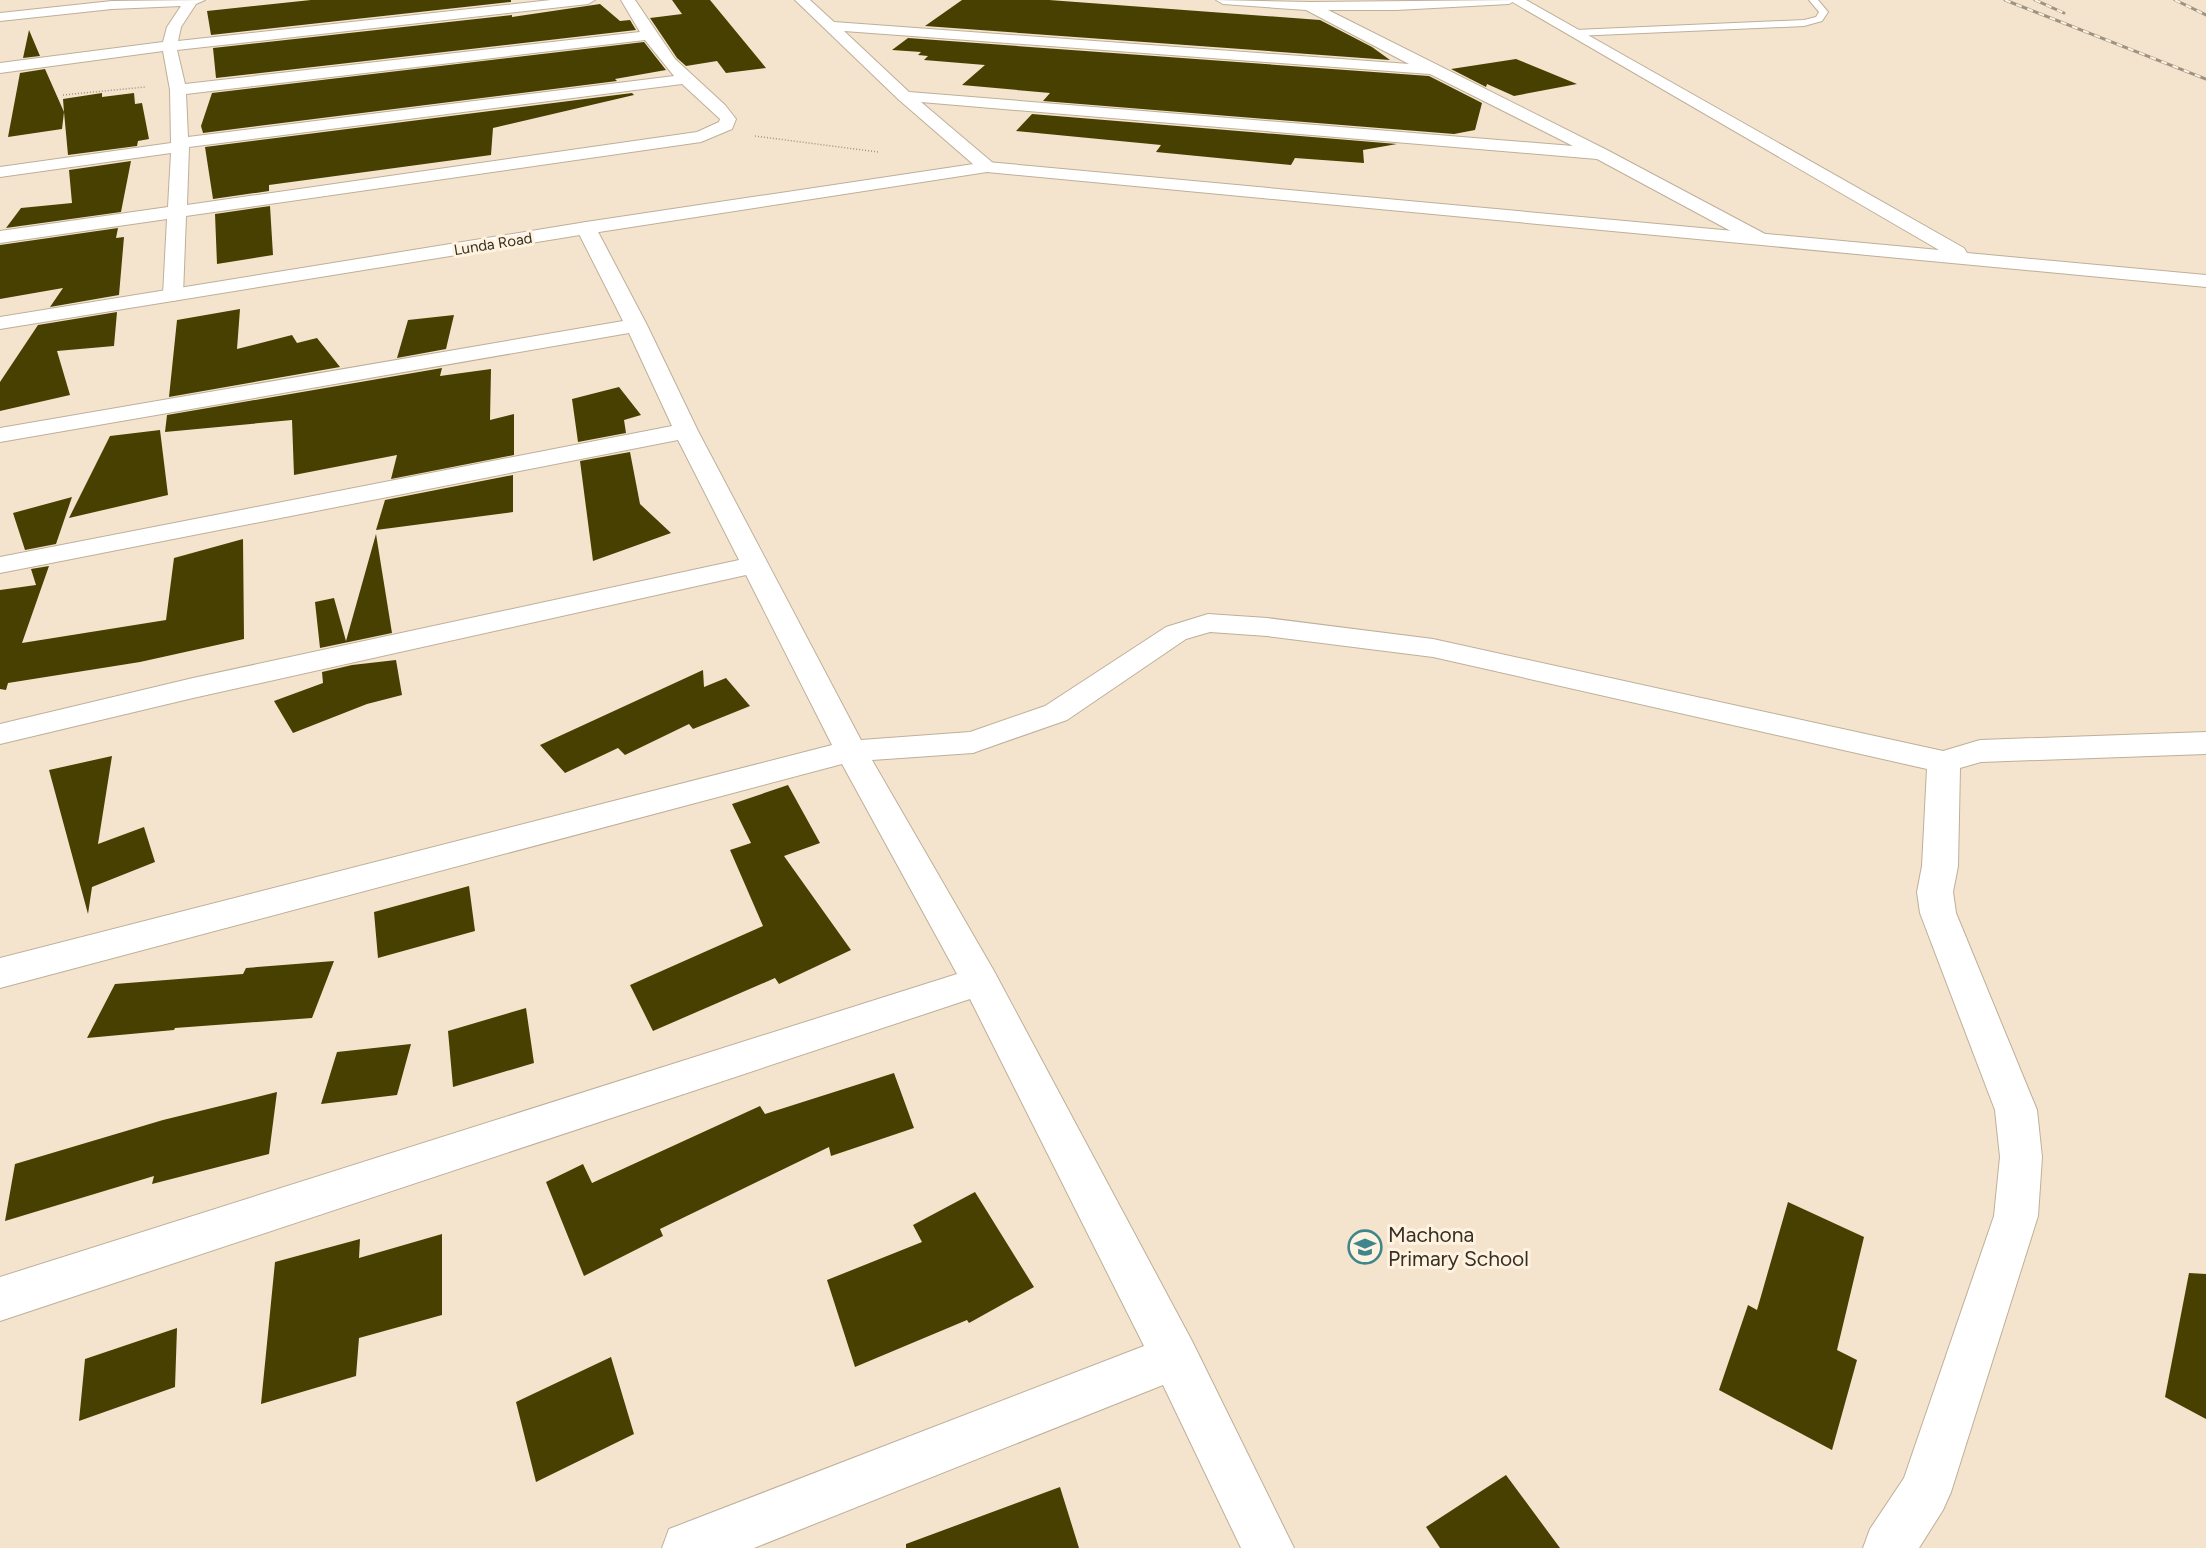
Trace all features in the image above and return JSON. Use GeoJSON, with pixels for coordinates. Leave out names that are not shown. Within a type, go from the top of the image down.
{"type":"FeatureCollection","features":[{"type":"Feature","properties":{"kind":"street"},"geometry":{"type":"LineString","coordinates":[[0,17],[112,5],[198,0]]}},
{"type":"Feature","properties":{"kind":"street"},"geometry":{"type":"LineString","coordinates":[[0,68],[169,46],[588,0]]}},
{"type":"Feature","properties":{"kind":"street"},"geometry":{"type":"LineString","coordinates":[[0,237],[701,137],[726,125],[728,119],[722,110],[685,79],[648,35],[628,0]]}},
{"type":"Feature","properties":{"kind":"street"},"geometry":{"type":"LineString","coordinates":[[802,0],[904,96],[987,168]]}},
{"type":"Feature","properties":{"kind":"street"},"geometry":{"type":"LineString","coordinates":[[1223,0],[1309,6],[1417,6],[1509,0]]}},
{"type":"Feature","properties":{"kind":"street"},"geometry":{"type":"LineString","coordinates":[[1516,0],[1965,257]]}},
{"type":"Feature","properties":{"kind":"street"},"geometry":{"type":"LineString","coordinates":[[172,295],[180,145],[177,87],[169,46],[174,27],[191,1]]}},
{"type":"Feature","properties":{"kind":"street"},"geometry":{"type":"LineString","coordinates":[[1309,6],[1601,154],[1760,239]]}},
{"type":"Feature","properties":{"kind":"street"},"geometry":{"type":"LineString","coordinates":[[830,26],[1432,70]]}},
{"type":"Feature","properties":{"kind":"street"},"geometry":{"type":"LineString","coordinates":[[177,87],[648,35]]}},
{"type":"Feature","properties":{"kind":"street"},"geometry":{"type":"LineString","coordinates":[[0,172],[180,145],[685,79]]}},
{"type":"Feature","properties":{"kind":"street"},"geometry":{"type":"LineString","coordinates":[[904,96],[1601,154]]}},
{"type":"Feature","properties":{"kind":"street","name":"Lunda Road"},"geometry":{"type":"LineString","coordinates":[[0,323],[586,228],[987,168],[2206,281]]}},
{"type":"Feature","properties":{"kind":"street"},"geometry":{"type":"LineString","coordinates":[[586,228],[636,325],[686,431],[851,750],[980,981],[1175,1357],[1268,1548]]}},
{"type":"Feature","properties":{"kind":"street"},"geometry":{"type":"LineString","coordinates":[[0,435],[636,325]]}},
{"type":"Feature","properties":{"kind":"street"},"geometry":{"type":"LineString","coordinates":[[0,565],[686,431]]}},
{"type":"Feature","properties":{"kind":"street"},"geometry":{"type":"LineString","coordinates":[[0,734],[193,688],[756,565]]}},
{"type":"Feature","properties":{"kind":"street"},"geometry":{"type":"LineString","coordinates":[[0,973],[851,750],[973,742],[1056,713],[1176,633],[1208,622],[1267,627],[1432,648],[1944,762],[1980,750],[2028,751],[2206,743]]}},
{"type":"Feature","properties":{"kind":"street"},"geometry":{"type":"LineString","coordinates":[[1889,1548],[1925,1492],[2016,1216],[2021,1157],[2016,1110],[1938,913],[1935,892],[1940,866],[1944,762]]}},
{"type":"Feature","properties":{"kind":"street"},"geometry":{"type":"LineString","coordinates":[[0,1299],[980,981]]}},
{"type":"Feature","properties":{"kind":"street"},"geometry":{"type":"LineString","coordinates":[[688,1548],[1175,1357]]}},
{"type":"Feature","properties":{"kind":"lane"},"geometry":{"type":"LineString","coordinates":[[1575,33],[1804,23],[1819,19],[1824,12],[1812,0]]}},
{"type":"Feature","properties":{"kind":"path"},"geometry":{"type":"LineString","coordinates":[[63,95],[177,87]]}},
{"type":"Feature","properties":{"kind":"path"},"geometry":{"type":"LineString","coordinates":[[718,130],[882,153]]}},
{"type":"Feature","properties":{"kind":"building"},"geometry":{"type":"Polygon","coordinates":[[[311,0],[511,0],[511,2],[211,35],[207,11],[311,0]]]}},
{"type":"Feature","properties":{"kind":"building"},"geometry":{"type":"Polygon","coordinates":[[[672,0],[710,0],[766,68],[726,73],[717,61],[686,66],[677,58],[650,18],[682,14],[672,0]]]}},
{"type":"Feature","properties":{"kind":"building"},"geometry":{"type":"Polygon","coordinates":[[[962,0],[1049,0],[1320,20],[1372,47],[1390,60],[925,26],[962,0]]]}},
{"type":"Feature","properties":{"kind":"building"},"geometry":{"type":"Polygon","coordinates":[[[600,4],[620,21],[630,20],[636,30],[216,78],[213,48],[512,15],[512,17],[600,4]]]}},
{"type":"Feature","properties":{"kind":"building"},"geometry":{"type":"Polygon","coordinates":[[[29,30],[40,56],[23,58],[29,30]]]}},
{"type":"Feature","properties":{"kind":"building"},"geometry":{"type":"Polygon","coordinates":[[[908,38],[1429,76],[1482,103],[1475,130],[1454,134],[1043,101],[1050,93],[962,85],[985,65],[924,60],[928,56],[918,55],[921,52],[892,50],[908,38]]]}},
{"type":"Feature","properties":{"kind":"building"},"geometry":{"type":"Polygon","coordinates":[[[644,42],[666,70],[615,79],[617,81],[203,133],[201,126],[212,93],[644,42]]]}},
{"type":"Feature","properties":{"kind":"building"},"geometry":{"type":"Polygon","coordinates":[[[1516,59],[1577,84],[1514,96],[1487,84],[1486,87],[1451,69],[1516,59]]]}},
{"type":"Feature","properties":{"kind":"building"},"geometry":{"type":"Polygon","coordinates":[[[45,69],[64,112],[62,129],[8,137],[20,73],[45,69]]]}},
{"type":"Feature","properties":{"kind":"building"},"geometry":{"type":"Polygon","coordinates":[[[102,93],[102,97],[134,93],[135,104],[142,103],[149,139],[138,141],[137,146],[68,155],[63,99],[102,93]]]}},
{"type":"Feature","properties":{"kind":"building"},"geometry":{"type":"Polygon","coordinates":[[[632,93],[634,95],[493,128],[491,155],[269,185],[269,191],[213,199],[205,147],[632,93]]]}},
{"type":"Feature","properties":{"kind":"building"},"geometry":{"type":"Polygon","coordinates":[[[1032,114],[1397,144],[1363,150],[1364,163],[1295,158],[1291,165],[1156,152],[1161,145],[1016,131],[1032,114]]]}},
{"type":"Feature","properties":{"kind":"building"},"geometry":{"type":"Polygon","coordinates":[[[131,161],[121,212],[6,228],[21,208],[72,203],[69,170],[131,161]]]}},
{"type":"Feature","properties":{"kind":"building"},"geometry":{"type":"Polygon","coordinates":[[[270,206],[273,255],[217,264],[215,214],[270,206]]]}},
{"type":"Feature","properties":{"kind":"building"},"geometry":{"type":"Polygon","coordinates":[[[118,228],[116,238],[124,237],[119,295],[50,307],[63,288],[0,299],[0,245],[118,228]]]}},
{"type":"Feature","properties":{"kind":"building"},"geometry":{"type":"Polygon","coordinates":[[[240,309],[237,349],[292,335],[297,343],[317,338],[340,367],[169,397],[177,320],[240,309]]]}},
{"type":"Feature","properties":{"kind":"building"},"geometry":{"type":"Polygon","coordinates":[[[117,312],[114,346],[57,351],[70,395],[0,411],[0,382],[38,325],[117,312]]]}},
{"type":"Feature","properties":{"kind":"building"},"geometry":{"type":"Polygon","coordinates":[[[454,315],[446,349],[397,358],[408,320],[454,315]]]}},
{"type":"Feature","properties":{"kind":"building"},"geometry":{"type":"Polygon","coordinates":[[[442,368],[440,376],[491,369],[490,420],[514,414],[514,455],[391,479],[397,455],[294,475],[292,420],[165,432],[167,415],[442,368]]]}},
{"type":"Feature","properties":{"kind":"building"},"geometry":{"type":"Polygon","coordinates":[[[619,387],[641,415],[624,420],[626,433],[578,442],[572,399],[619,387]]]}},
{"type":"Feature","properties":{"kind":"building"},"geometry":{"type":"Polygon","coordinates":[[[160,430],[168,495],[69,518],[110,436],[160,430]]]}},
{"type":"Feature","properties":{"kind":"building"},"geometry":{"type":"Polygon","coordinates":[[[630,452],[640,504],[671,533],[593,561],[580,461],[630,452]]]}},
{"type":"Feature","properties":{"kind":"building"},"geometry":{"type":"Polygon","coordinates":[[[513,475],[513,512],[376,530],[385,500],[513,475]]]}},
{"type":"Feature","properties":{"kind":"building"},"geometry":{"type":"Polygon","coordinates":[[[72,497],[56,544],[25,550],[13,513],[72,497]]]}},
{"type":"Feature","properties":{"kind":"building"},"geometry":{"type":"Polygon","coordinates":[[[376,534],[392,633],[320,648],[315,602],[334,598],[346,641],[376,534]]]}},
{"type":"Feature","properties":{"kind":"building"},"geometry":{"type":"Polygon","coordinates":[[[243,539],[244,639],[140,662],[8,683],[6,690],[0,689],[0,590],[36,585],[31,569],[49,566],[22,643],[166,620],[174,558],[243,539]]]}},
{"type":"Feature","properties":{"kind":"building"},"geometry":{"type":"Polygon","coordinates":[[[396,660],[402,695],[367,704],[293,733],[274,701],[323,683],[322,672],[352,665],[396,660]]]}},
{"type":"Feature","properties":{"kind":"building"},"geometry":{"type":"Polygon","coordinates":[[[703,670],[704,687],[726,678],[750,706],[693,729],[689,724],[625,755],[618,748],[565,773],[540,745],[703,670]]]}},
{"type":"Feature","properties":{"kind":"building"},"geometry":{"type":"Polygon","coordinates":[[[112,756],[98,844],[144,827],[155,862],[92,887],[88,914],[49,770],[112,756]]]}},
{"type":"Feature","properties":{"kind":"building"},"geometry":{"type":"Polygon","coordinates":[[[788,785],[820,843],[784,856],[851,950],[779,984],[775,978],[653,1031],[630,985],[763,926],[730,850],[751,843],[732,804],[788,785]]]}},
{"type":"Feature","properties":{"kind":"building"},"geometry":{"type":"Polygon","coordinates":[[[469,886],[475,931],[378,958],[374,912],[469,886]]]}},
{"type":"Feature","properties":{"kind":"building"},"geometry":{"type":"Polygon","coordinates":[[[334,961],[312,1018],[175,1028],[174,1030],[87,1038],[115,984],[243,974],[246,968],[334,961]]]}},
{"type":"Feature","properties":{"kind":"building"},"geometry":{"type":"Polygon","coordinates":[[[526,1008],[534,1063],[453,1087],[448,1031],[526,1008]]]}},
{"type":"Feature","properties":{"kind":"building"},"geometry":{"type":"Polygon","coordinates":[[[411,1044],[397,1095],[321,1104],[337,1052],[411,1044]]]}},
{"type":"Feature","properties":{"kind":"building"},"geometry":{"type":"Polygon","coordinates":[[[894,1073],[914,1128],[831,1156],[829,1147],[660,1229],[663,1236],[584,1276],[546,1182],[583,1164],[592,1183],[760,1106],[765,1114],[894,1073]]]}},
{"type":"Feature","properties":{"kind":"building"},"geometry":{"type":"Polygon","coordinates":[[[277,1092],[269,1154],[152,1184],[154,1176],[5,1221],[15,1164],[163,1120],[277,1092]]]}},
{"type":"Feature","properties":{"kind":"building"},"geometry":{"type":"Polygon","coordinates":[[[975,1192],[1034,1287],[969,1323],[967,1320],[855,1367],[827,1280],[922,1242],[913,1225],[975,1192]]]}},
{"type":"Feature","properties":{"kind":"building"},"geometry":{"type":"Polygon","coordinates":[[[1788,1202],[1864,1237],[1837,1350],[1857,1360],[1832,1450],[1719,1390],[1748,1305],[1757,1310],[1788,1202]]]}},
{"type":"Feature","properties":{"kind":"building"},"geometry":{"type":"Polygon","coordinates":[[[442,1234],[442,1315],[359,1338],[356,1376],[261,1404],[275,1262],[360,1239],[359,1258],[442,1234]]]}},
{"type":"Feature","properties":{"kind":"building"},"geometry":{"type":"Polygon","coordinates":[[[2189,1273],[2206,1274],[2206,1419],[2165,1397],[2189,1273]]]}},
{"type":"Feature","properties":{"kind":"building"},"geometry":{"type":"Polygon","coordinates":[[[177,1328],[175,1387],[79,1421],[85,1359],[177,1328]]]}},
{"type":"Feature","properties":{"kind":"building"},"geometry":{"type":"Polygon","coordinates":[[[611,1357],[634,1434],[536,1482],[516,1402],[611,1357]]]}},
{"type":"Feature","properties":{"kind":"building"},"geometry":{"type":"Polygon","coordinates":[[[1506,1475],[1560,1548],[1440,1548],[1426,1527],[1506,1475]]]}},
{"type":"Feature","properties":{"kind":"building"},"geometry":{"type":"Polygon","coordinates":[[[1060,1487],[1079,1548],[906,1548],[906,1544],[1060,1487]]]}},
{"type":"Feature","properties":{"kind":"railway"},"geometry":{"type":"LineString","coordinates":[[2005,0],[2206,79]]}},
{"type":"Feature","properties":{"kind":"railway"},"geometry":{"type":"LineString","coordinates":[[2035,0],[2064,13]]}},
{"type":"Feature","properties":{"kind":"railway"},"geometry":{"type":"LineString","coordinates":[[2175,0],[2206,15]]}},
{"type":"Feature","properties":{"kind":"place","name":"Machona Primary School"},"geometry":{"type":"Point","coordinates":[1365,1247]}}]}
